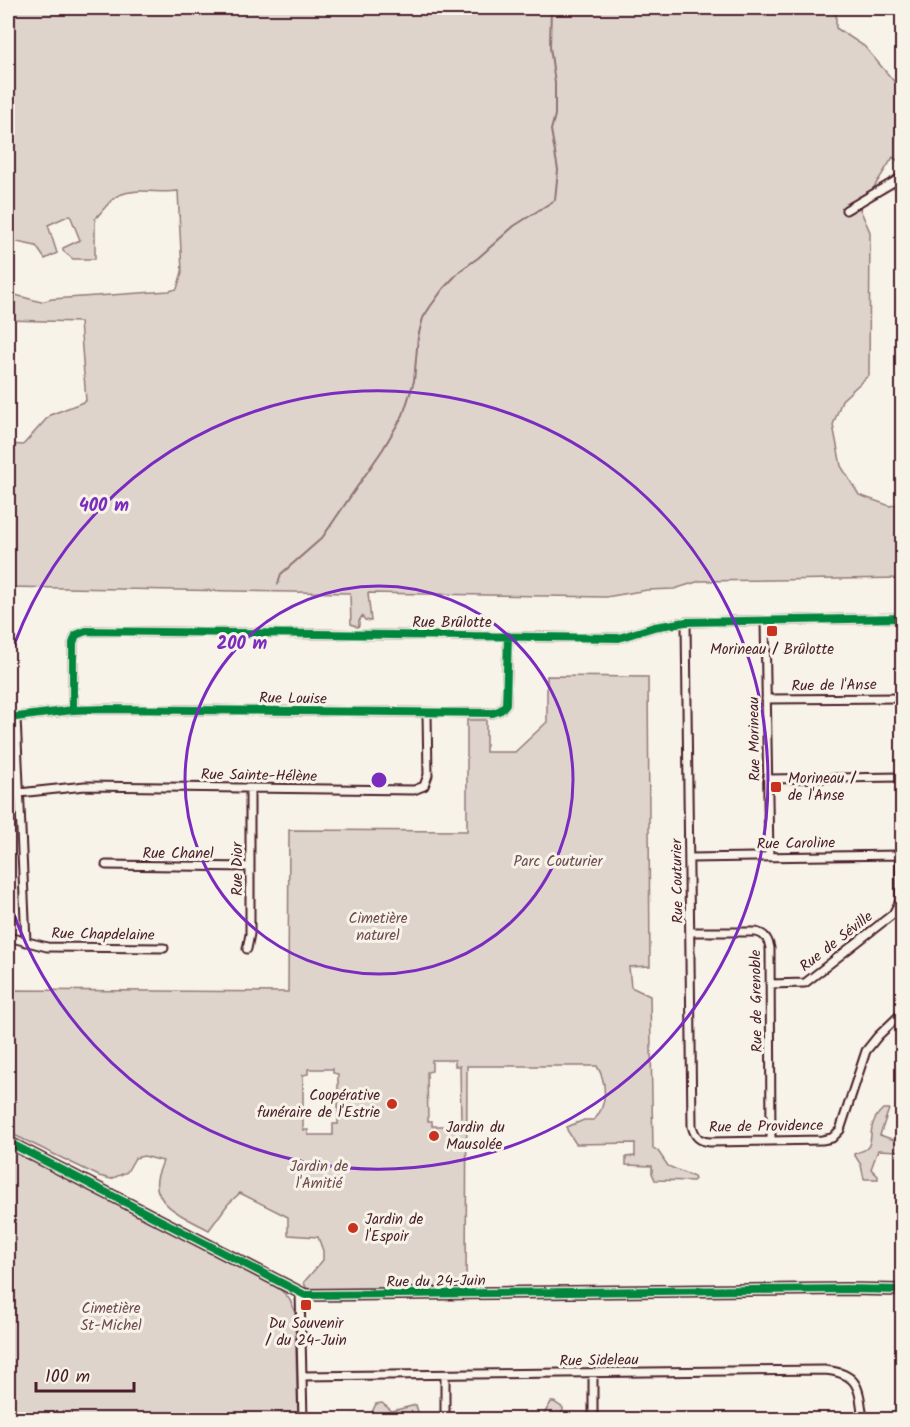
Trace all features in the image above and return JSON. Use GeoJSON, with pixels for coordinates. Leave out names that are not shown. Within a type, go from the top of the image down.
{"type":"FeatureCollection","features":[{"type":"Feature","properties":{"kind":"street"},"geometry":{"type":"LineString","coordinates":[[846,210],[903,177]]}},
{"type":"Feature","properties":{"kind":"street","name":"Rue Brûlotte"},"geometry":{"type":"LineString","coordinates":[[74,710],[73,643],[81,632],[618,638],[661,626],[686,622],[903,618]]}},
{"type":"Feature","properties":{"kind":"street","name":"Rue Morineau"},"geometry":{"type":"LineString","coordinates":[[765,621],[769,857]]}},
{"type":"Feature","properties":{"kind":"street","name":"Rue Couturier"},"geometry":{"type":"LineString","coordinates":[[686,622],[692,1126],[698,1139]]}},
{"type":"Feature","properties":{"kind":"street","name":"Rue Louise"},"geometry":{"type":"LineString","coordinates":[[8,718],[74,710],[104,709],[488,714],[501,710],[506,704],[508,636]]}},
{"type":"Feature","properties":{"kind":"street","name":"Rue de l'Anse"},"geometry":{"type":"LineString","coordinates":[[766,699],[903,698]]}},
{"type":"Feature","properties":{"kind":"street","name":"Rue Sainte-Hélène"},"geometry":{"type":"LineString","coordinates":[[19,793],[86,786],[419,789],[426,782],[428,775],[427,713]]}},
{"type":"Feature","properties":{"kind":"street"},"geometry":{"type":"LineString","coordinates":[[16,717],[26,942]]}},
{"type":"Feature","properties":{"kind":"street"},"geometry":{"type":"LineString","coordinates":[[768,779],[903,777]]}},
{"type":"Feature","properties":{"kind":"street","name":"Rue Dior"},"geometry":{"type":"LineString","coordinates":[[247,949],[250,934],[250,788]]}},
{"type":"Feature","properties":{"kind":"street","name":"Rue Caroline"},"geometry":{"type":"LineString","coordinates":[[690,858],[901,855]]}},
{"type":"Feature","properties":{"kind":"street","name":"Rue de Séville"},"geometry":{"type":"LineString","coordinates":[[770,984],[805,983],[893,914],[900,896],[901,855]]}},
{"type":"Feature","properties":{"kind":"street","name":"Rue Chanel"},"geometry":{"type":"LineString","coordinates":[[106,865],[250,867]]}},
{"type":"Feature","properties":{"kind":"street","name":"Rue de Grenoble"},"geometry":{"type":"LineString","coordinates":[[691,932],[756,932],[762,933],[768,940],[770,948],[771,1141]]}},
{"type":"Feature","properties":{"kind":"street","name":"Rue Chapdelaine"},"geometry":{"type":"LineString","coordinates":[[8,938],[47,947],[164,948]]}},
{"type":"Feature","properties":{"kind":"street","name":"Rue de Providence"},"geometry":{"type":"LineString","coordinates":[[698,1139],[710,1142],[822,1140],[837,1135],[866,1051],[878,1036],[903,1013]]}},
{"type":"Feature","properties":{"kind":"street","name":"Rue du 24-Juin"},"geometry":{"type":"LineString","coordinates":[[8,1142],[208,1243],[300,1294],[310,1296],[903,1290]]}},
{"type":"Feature","properties":{"kind":"street"},"geometry":{"type":"LineString","coordinates":[[300,1294],[303,1419]]}},
{"type":"Feature","properties":{"kind":"street","name":"Rue Sideleau"},"geometry":{"type":"LineString","coordinates":[[302,1376],[839,1371],[847,1374],[856,1384],[860,1393],[863,1419]]}},
{"type":"Feature","properties":{"kind":"street"},"geometry":{"type":"LineString","coordinates":[[593,1373],[593,1419]]}},
{"type":"Feature","properties":{"kind":"street"},"geometry":{"type":"LineString","coordinates":[[445,1375],[445,1419]]}},
{"type":"Feature","properties":{"kind":"green space"},"geometry":{"type":"Polygon","coordinates":[[[8,8],[836,8],[836,28],[864,46],[898,86],[896,120],[902,153],[898,161],[893,157],[860,209],[870,232],[869,375],[842,400],[833,425],[841,466],[859,495],[890,506],[902,503],[902,578],[700,581],[674,589],[647,590],[606,597],[368,593],[371,621],[365,620],[362,616],[357,627],[351,624],[350,593],[8,587],[8,444],[23,445],[50,415],[86,401],[80,322],[8,320],[8,293],[41,302],[52,299],[169,291],[177,289],[182,272],[178,191],[134,191],[112,199],[95,219],[95,259],[73,259],[63,251],[63,248],[80,240],[70,215],[48,225],[57,253],[45,259],[36,246],[12,241],[11,205],[8,204],[8,8]]]}},
{"type":"Feature","properties":{"kind":"green space"},"geometry":{"type":"Polygon","coordinates":[[[547,676],[648,677],[650,966],[629,967],[631,987],[650,996],[653,1148],[658,1151],[668,1166],[694,1177],[693,1181],[655,1180],[652,1166],[626,1165],[626,1157],[635,1156],[635,1143],[576,1144],[567,1127],[584,1120],[594,1120],[604,1101],[603,1080],[597,1066],[467,1066],[466,1288],[311,1289],[306,1288],[304,1282],[323,1260],[323,1251],[318,1237],[288,1235],[288,1217],[240,1193],[228,1204],[209,1230],[174,1211],[160,1197],[157,1179],[163,1161],[144,1156],[135,1158],[127,1172],[111,1179],[99,1176],[8,1132],[8,990],[288,992],[289,830],[467,831],[467,720],[486,720],[486,752],[515,752],[547,722],[547,676]],[[432,1060],[432,1071],[427,1072],[428,1121],[432,1121],[432,1126],[456,1126],[456,1121],[461,1121],[460,1066],[455,1066],[455,1060],[432,1060]],[[308,1069],[308,1074],[303,1075],[303,1130],[308,1130],[308,1135],[333,1135],[333,1124],[338,1124],[338,1074],[333,1073],[333,1069],[308,1069]]]}},
{"type":"Feature","properties":{"kind":"green space"},"geometry":{"type":"Polygon","coordinates":[[[883,1109],[889,1109],[880,1135],[902,1140],[902,1149],[900,1151],[878,1150],[871,1169],[878,1179],[864,1179],[861,1165],[854,1154],[869,1145],[874,1121],[883,1109]]]}},
{"type":"Feature","properties":{"kind":"green space","name":"Cimetière St-Michel"},"geometry":{"type":"Polygon","coordinates":[[[8,1148],[266,1280],[285,1294],[295,1314],[298,1419],[8,1419],[8,1148]]]}},
{"type":"Feature","properties":{"kind":"green space"},"geometry":{"type":"Polygon","coordinates":[[[551,1402],[563,1408],[556,1419],[449,1419],[449,1416],[535,1416],[544,1414],[551,1402]]]}},
{"type":"Feature","properties":{"kind":"green space"},"geometry":{"type":"Polygon","coordinates":[[[382,1403],[392,1411],[416,1405],[419,1415],[427,1416],[429,1419],[348,1419],[355,1415],[369,1418],[376,1404],[382,1403]]]}},
{"type":"Feature","properties":{"kind":"waterway"},"geometry":{"type":"LineString","coordinates":[[278,584],[281,574],[322,538],[383,449],[403,415],[414,381],[418,337],[423,318],[430,307],[461,270],[514,226],[555,200],[558,170],[551,130],[555,115],[555,83],[550,47],[551,8]]}},
{"type":"Feature","properties":{"kind":"cycle path"},"geometry":{"type":"LineString","coordinates":[[73,710],[73,643],[76,635],[86,631],[619,638],[654,627],[686,622],[902,618]]}},
{"type":"Feature","properties":{"kind":"cycle path"},"geometry":{"type":"LineString","coordinates":[[8,718],[73,710],[104,709],[493,713],[501,710],[506,704],[508,636]]}},
{"type":"Feature","properties":{"kind":"cycle path"},"geometry":{"type":"LineString","coordinates":[[8,1142],[305,1295],[902,1290]]}},
{"type":"Feature","properties":{"kind":"place","name":"Morineau / Brûlotte"},"geometry":{"type":"Point","coordinates":[772,631]}},
{"type":"Feature","properties":{"kind":"place","name":"Morineau / de l'Anse"},"geometry":{"type":"Point","coordinates":[776,787]}},
{"type":"Feature","properties":{"kind":"place","name":"Coopérative funéraire de l'Estrie"},"geometry":{"type":"Point","coordinates":[392,1104]}},
{"type":"Feature","properties":{"kind":"place","name":"Jardin du Mausolée"},"geometry":{"type":"Point","coordinates":[434,1136]}},
{"type":"Feature","properties":{"kind":"place","name":"Jardin de l'Espoir"},"geometry":{"type":"Point","coordinates":[353,1228]}},
{"type":"Feature","properties":{"kind":"place","name":"Du Souvenir / du 24-Juin"},"geometry":{"type":"Point","coordinates":[306,1305]}},
{"type":"Feature","properties":{"kind":"park label","name":"Parc Couturier"},"geometry":{"type":"Point","coordinates":[558,861]}},
{"type":"Feature","properties":{"kind":"park label","name":"Cimetière naturel"},"geometry":{"type":"Point","coordinates":[378,926]}},
{"type":"Feature","properties":{"kind":"park label","name":"Jardin de l'Amitié"},"geometry":{"type":"Point","coordinates":[319,1174]}}]}
